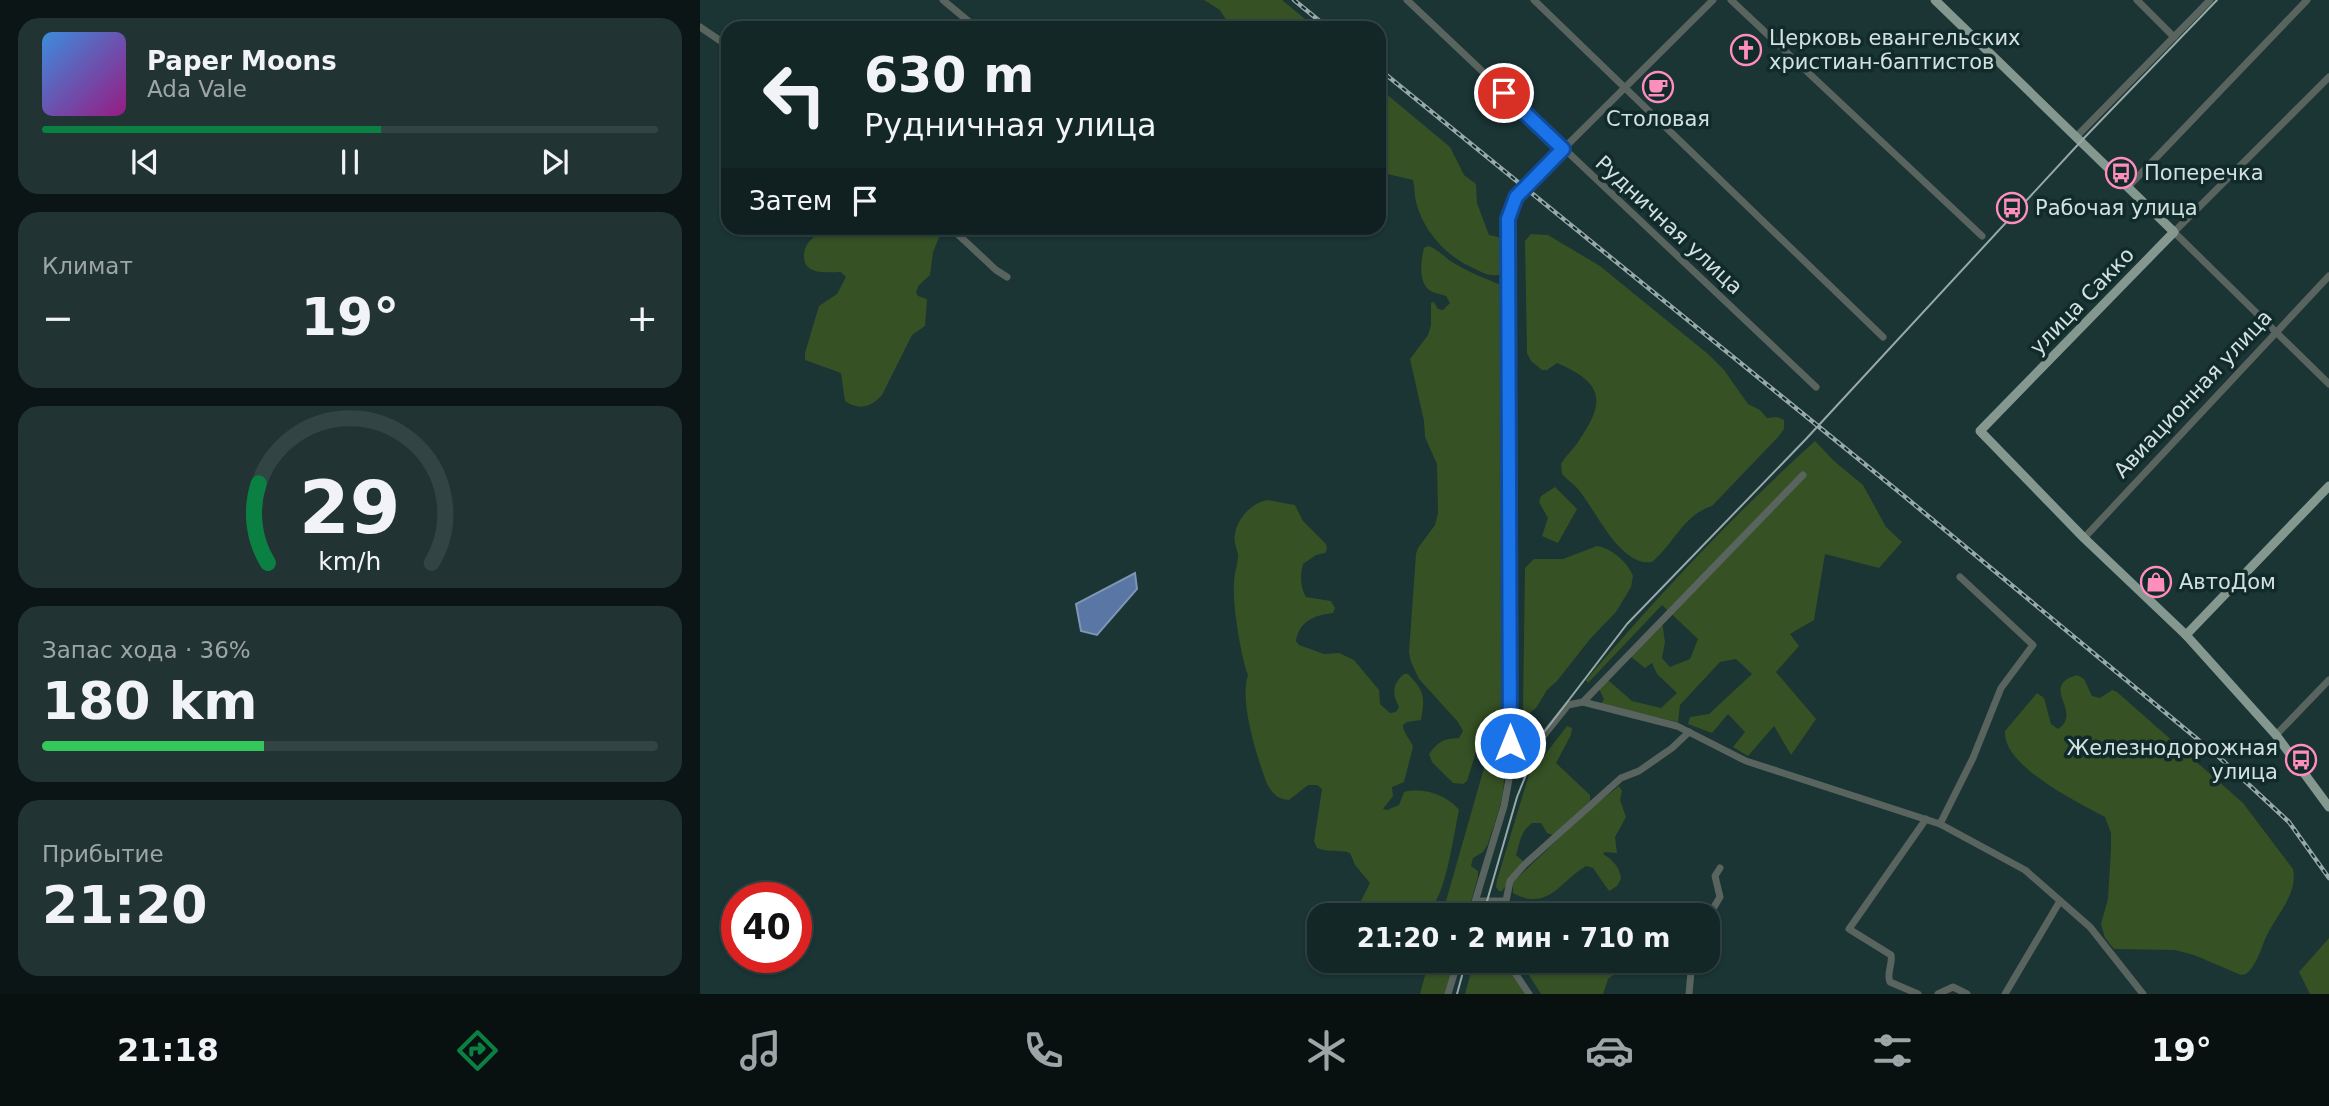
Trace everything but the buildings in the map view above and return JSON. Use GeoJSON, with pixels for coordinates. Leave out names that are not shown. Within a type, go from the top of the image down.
{"type":"FeatureCollection","features":[{"type":"Feature","properties":{"kind":"main road"},"geometry":{"type":"LineString","coordinates":[[1935,0],[2174,232]]}},
{"type":"Feature","properties":{"kind":"main road","name":"улица Сакко"},"geometry":{"type":"LineString","coordinates":[[2084,538],[1980,432],[2174,232]]}},
{"type":"Feature","properties":{"kind":"main road"},"geometry":{"type":"LineString","coordinates":[[2186,635],[2329,486]]}},
{"type":"Feature","properties":{"kind":"main road"},"geometry":{"type":"LineString","coordinates":[[2084,538],[2186,635],[2276,735],[2328,802]]}},
{"type":"Feature","properties":{"kind":"street"},"geometry":{"type":"LineString","coordinates":[[943,0],[968,21]]}},
{"type":"Feature","properties":{"kind":"street","name":"Рудничная улица"},"geometry":{"type":"LineString","coordinates":[[1407,0],[1816,387]]}},
{"type":"Feature","properties":{"kind":"street"},"geometry":{"type":"LineString","coordinates":[[1534,0],[1883,337]]}},
{"type":"Feature","properties":{"kind":"street"},"geometry":{"type":"LineString","coordinates":[[1689,732],[1672,748],[1639,771],[1621,778],[1595,800],[1519,871],[1509,885],[1506,901],[1476,901],[1508,785],[1508,219],[1516,197],[1713,0]]}},
{"type":"Feature","properties":{"kind":"street"},"geometry":{"type":"LineString","coordinates":[[1731,0],[1982,236]]}},
{"type":"Feature","properties":{"kind":"street"},"geometry":{"type":"LineString","coordinates":[[2137,0],[2174,37]]}},
{"type":"Feature","properties":{"kind":"street"},"geometry":{"type":"LineString","coordinates":[[2077,137],[2210,0]]}},
{"type":"Feature","properties":{"kind":"street"},"geometry":{"type":"LineString","coordinates":[[2128,187],[2307,0]]}},
{"type":"Feature","properties":{"kind":"street"},"geometry":{"type":"LineString","coordinates":[[700,27],[721,41]]}},
{"type":"Feature","properties":{"kind":"street","name":"улица Сакко"},"geometry":{"type":"LineString","coordinates":[[2174,232],[2329,76]]}},
{"type":"Feature","properties":{"kind":"street"},"geometry":{"type":"LineString","coordinates":[[2174,232],[2329,384]]}},
{"type":"Feature","properties":{"kind":"street"},"geometry":{"type":"LineString","coordinates":[[958,235],[996,270],[1007,276]]}},
{"type":"Feature","properties":{"kind":"street","name":"Авиационная улица"},"geometry":{"type":"LineString","coordinates":[[2084,538],[2329,276]]}},
{"type":"Feature","properties":{"kind":"street"},"geometry":{"type":"LineString","coordinates":[[1583,702],[1803,475]]}},
{"type":"Feature","properties":{"kind":"street"},"geometry":{"type":"LineString","coordinates":[[1940,824],[1973,758],[2001,688],[2033,645],[1960,577]]}},
{"type":"Feature","properties":{"kind":"street"},"geometry":{"type":"LineString","coordinates":[[2276,735],[2329,680]]}},
{"type":"Feature","properties":{"kind":"street"},"geometry":{"type":"LineString","coordinates":[[1510,728],[1544,735],[1568,705],[1583,702],[1677,726],[1746,761],[1940,824],[2025,870],[2090,927],[2143,994]]}},
{"type":"Feature","properties":{"kind":"street"},"geometry":{"type":"LineString","coordinates":[[1918,994],[1889,982],[1891,955],[1849,929],[1926,819]]}},
{"type":"Feature","properties":{"kind":"street"},"geometry":{"type":"LineString","coordinates":[[1716,903],[1720,897],[1715,876],[1720,868]]}},
{"type":"Feature","properties":{"kind":"street"},"geometry":{"type":"LineString","coordinates":[[2005,994],[2060,901]]}},
{"type":"Feature","properties":{"kind":"street"},"geometry":{"type":"LineString","coordinates":[[1448,994],[1454,973]]}},
{"type":"Feature","properties":{"kind":"street"},"geometry":{"type":"LineString","coordinates":[[1515,973],[1529,994]]}},
{"type":"Feature","properties":{"kind":"street"},"geometry":{"type":"LineString","coordinates":[[1689,994],[1691,973]]}},
{"type":"Feature","properties":{"kind":"street"},"geometry":{"type":"LineString","coordinates":[[1938,994],[1953,987],[1967,994]]}},
{"type":"Feature","properties":{"kind":"green space"},"geometry":{"type":"Polygon","coordinates":[[[1204,0],[1282,0],[1308,21],[1227,21],[1220,10],[1204,0]]]}},
{"type":"Feature","properties":{"kind":"green space"},"geometry":{"type":"Polygon","coordinates":[[[1386,94],[1450,147],[1464,175],[1476,184],[1477,203],[1489,235],[1498,237],[1502,242],[1502,274],[1486,274],[1461,262],[1444,249],[1419,212],[1413,180],[1386,174],[1386,94]]]}},
{"type":"Feature","properties":{"kind":"green space"},"geometry":{"type":"Polygon","coordinates":[[[1531,234],[1548,235],[1600,266],[1708,354],[1724,370],[1748,404],[1760,410],[1767,418],[1777,417],[1784,420],[1784,429],[1779,436],[1712,506],[1693,516],[1652,562],[1641,561],[1620,548],[1579,490],[1562,474],[1561,464],[1578,442],[1593,415],[1596,394],[1584,378],[1572,370],[1557,363],[1547,370],[1542,370],[1531,361],[1527,353],[1525,241],[1531,234]]]}},
{"type":"Feature","properties":{"kind":"green space"},"geometry":{"type":"Polygon","coordinates":[[[817,235],[940,235],[933,252],[930,275],[919,285],[916,292],[918,296],[927,299],[925,326],[912,335],[882,395],[865,406],[855,406],[845,401],[841,373],[805,360],[819,306],[837,294],[846,277],[841,272],[823,272],[808,267],[804,253],[817,235]]]}},
{"type":"Feature","properties":{"kind":"green space"},"geometry":{"type":"Polygon","coordinates":[[[1428,246],[1464,269],[1501,285],[1504,291],[1508,734],[1487,749],[1477,749],[1467,781],[1463,784],[1453,783],[1432,762],[1429,754],[1436,746],[1445,740],[1459,738],[1463,731],[1419,679],[1409,652],[1416,554],[1435,525],[1438,513],[1437,464],[1425,437],[1410,359],[1428,335],[1431,303],[1434,302],[1438,309],[1443,310],[1450,303],[1446,296],[1429,290],[1423,281],[1422,258],[1424,248],[1428,246]]]}},
{"type":"Feature","properties":{"kind":"green space"},"geometry":{"type":"Polygon","coordinates":[[[1815,441],[1863,485],[1886,527],[1902,542],[1879,568],[1825,554],[1814,620],[1790,634],[1799,646],[1776,672],[1816,719],[1791,755],[1774,726],[1748,756],[1733,747],[1745,732],[1728,714],[1712,733],[1688,724],[1690,717],[1709,714],[1752,674],[1736,659],[1720,662],[1680,705],[1678,722],[1601,704],[1604,699],[1599,689],[1608,680],[1632,701],[1661,708],[1677,693],[1657,674],[1652,663],[1645,668],[1630,656],[1662,621],[1665,642],[1662,658],[1670,667],[1690,659],[1698,639],[1662,605],[1588,683],[1586,680],[1696,557],[1815,441]]]}},
{"type":"Feature","properties":{"kind":"green space"},"geometry":{"type":"Polygon","coordinates":[[[1555,487],[1577,509],[1558,543],[1542,536],[1548,518],[1539,502],[1541,496],[1555,487]]]}},
{"type":"Feature","properties":{"kind":"green space"},"geometry":{"type":"Polygon","coordinates":[[[1267,500],[1295,505],[1303,521],[1326,544],[1325,553],[1316,555],[1303,564],[1302,585],[1306,597],[1331,601],[1335,608],[1333,613],[1314,617],[1304,624],[1296,641],[1299,645],[1324,654],[1339,653],[1354,660],[1379,690],[1380,704],[1390,713],[1396,712],[1399,707],[1394,689],[1404,674],[1408,674],[1421,690],[1421,720],[1403,725],[1413,747],[1404,782],[1392,787],[1393,796],[1383,809],[1399,805],[1404,792],[1419,791],[1442,796],[1459,810],[1445,877],[1434,903],[1362,903],[1370,883],[1355,865],[1350,853],[1317,848],[1314,841],[1322,789],[1317,785],[1308,785],[1289,800],[1276,795],[1267,784],[1247,714],[1248,675],[1234,603],[1238,555],[1234,540],[1236,528],[1246,512],[1267,500]]]}},
{"type":"Feature","properties":{"kind":"green space"},"geometry":{"type":"Polygon","coordinates":[[[1597,546],[1623,561],[1633,576],[1631,587],[1616,612],[1547,690],[1536,708],[1527,715],[1523,713],[1525,568],[1534,559],[1563,559],[1597,546]]]}},
{"type":"Feature","properties":{"kind":"green space"},"geometry":{"type":"Polygon","coordinates":[[[2077,675],[2084,679],[2092,696],[2100,698],[2112,690],[2117,692],[2243,803],[2293,869],[2294,878],[2286,904],[2267,935],[2256,961],[2246,974],[2241,975],[2175,950],[2114,949],[2105,938],[2101,924],[2108,899],[2111,833],[2105,817],[2061,793],[2028,770],[2007,744],[2005,731],[2037,693],[2044,698],[2051,724],[2058,729],[2065,722],[2066,715],[2061,686],[2066,680],[2077,675]]]}},
{"type":"Feature","properties":{"kind":"green space"},"geometry":{"type":"Polygon","coordinates":[[[1567,726],[1572,728],[1571,735],[1556,763],[1590,795],[1590,801],[1553,835],[1547,833],[1541,823],[1532,823],[1521,838],[1516,855],[1523,861],[1502,891],[1499,891],[1496,887],[1497,880],[1531,768],[1535,760],[1543,757],[1567,726]]]}},
{"type":"Feature","properties":{"kind":"green space"},"geometry":{"type":"Polygon","coordinates":[[[1494,761],[1501,766],[1504,786],[1502,799],[1488,844],[1483,852],[1473,858],[1471,866],[1478,871],[1478,877],[1470,903],[1445,903],[1484,768],[1488,762],[1494,761]]]}},
{"type":"Feature","properties":{"kind":"green space"},"geometry":{"type":"Polygon","coordinates":[[[1619,786],[1622,791],[1620,800],[1626,817],[1615,837],[1617,853],[1603,854],[1618,867],[1621,879],[1617,886],[1609,891],[1593,868],[1586,866],[1544,897],[1525,898],[1513,893],[1513,882],[1589,810],[1619,786]]]}},
{"type":"Feature","properties":{"kind":"green space"},"geometry":{"type":"Polygon","coordinates":[[[2329,938],[2329,994],[2310,994],[2299,972],[2329,938]]]}},
{"type":"Feature","properties":{"kind":"green space"},"geometry":{"type":"Polygon","coordinates":[[[1426,973],[1451,973],[1445,994],[1420,994],[1426,973]]]}},
{"type":"Feature","properties":{"kind":"green space"},"geometry":{"type":"Polygon","coordinates":[[[1471,973],[1511,973],[1525,994],[1465,994],[1471,973]]]}},
{"type":"Feature","properties":{"kind":"green space"},"geometry":{"type":"Polygon","coordinates":[[[1528,973],[1616,973],[1608,979],[1603,994],[1541,994],[1528,973]]]}},
{"type":"Feature","properties":{"kind":"water"},"geometry":{"type":"Polygon","coordinates":[[[1135,573],[1137,589],[1097,635],[1081,631],[1076,604],[1135,573]]]}},
{"type":"Feature","properties":{"kind":"tram line"},"geometry":{"type":"LineString","coordinates":[[1486,903],[1517,797],[1542,735],[1627,624],[1806,439],[2085,137],[2217,0]]}},
{"type":"Feature","properties":{"kind":"tram line"},"geometry":{"type":"LineString","coordinates":[[1457,994],[1463,973]]}},
{"type":"Feature","properties":{"kind":"railway"},"geometry":{"type":"LineString","coordinates":[[1294,0],[1320,21]]}},
{"type":"Feature","properties":{"kind":"railway"},"geometry":{"type":"LineString","coordinates":[[1386,75],[1904,496],[2219,757],[2289,822],[2329,878]]}},
{"type":"Feature","properties":{"kind":"place","name":"Церковь евангельских христиан-баптистов"},"geometry":{"type":"Point","coordinates":[1746,50]}},
{"type":"Feature","properties":{"kind":"place","name":"Столовая"},"geometry":{"type":"Point","coordinates":[1658,87]}},
{"type":"Feature","properties":{"kind":"place","name":"Поперечка"},"geometry":{"type":"Point","coordinates":[2121,173]}},
{"type":"Feature","properties":{"kind":"place","name":"Рабочая улица"},"geometry":{"type":"Point","coordinates":[2012,208]}},
{"type":"Feature","properties":{"kind":"place","name":"АвтоДом"},"geometry":{"type":"Point","coordinates":[2156,582]}},
{"type":"Feature","properties":{"kind":"place","name":"Железнодорожная улица"},"geometry":{"type":"Point","coordinates":[2301,760]}},
{"type":"Feature","properties":{"kind":"route"},"geometry":{"type":"LineString","coordinates":[[1504,93],[1563,149],[1516,197],[1508,219],[1510,743]]}}]}
